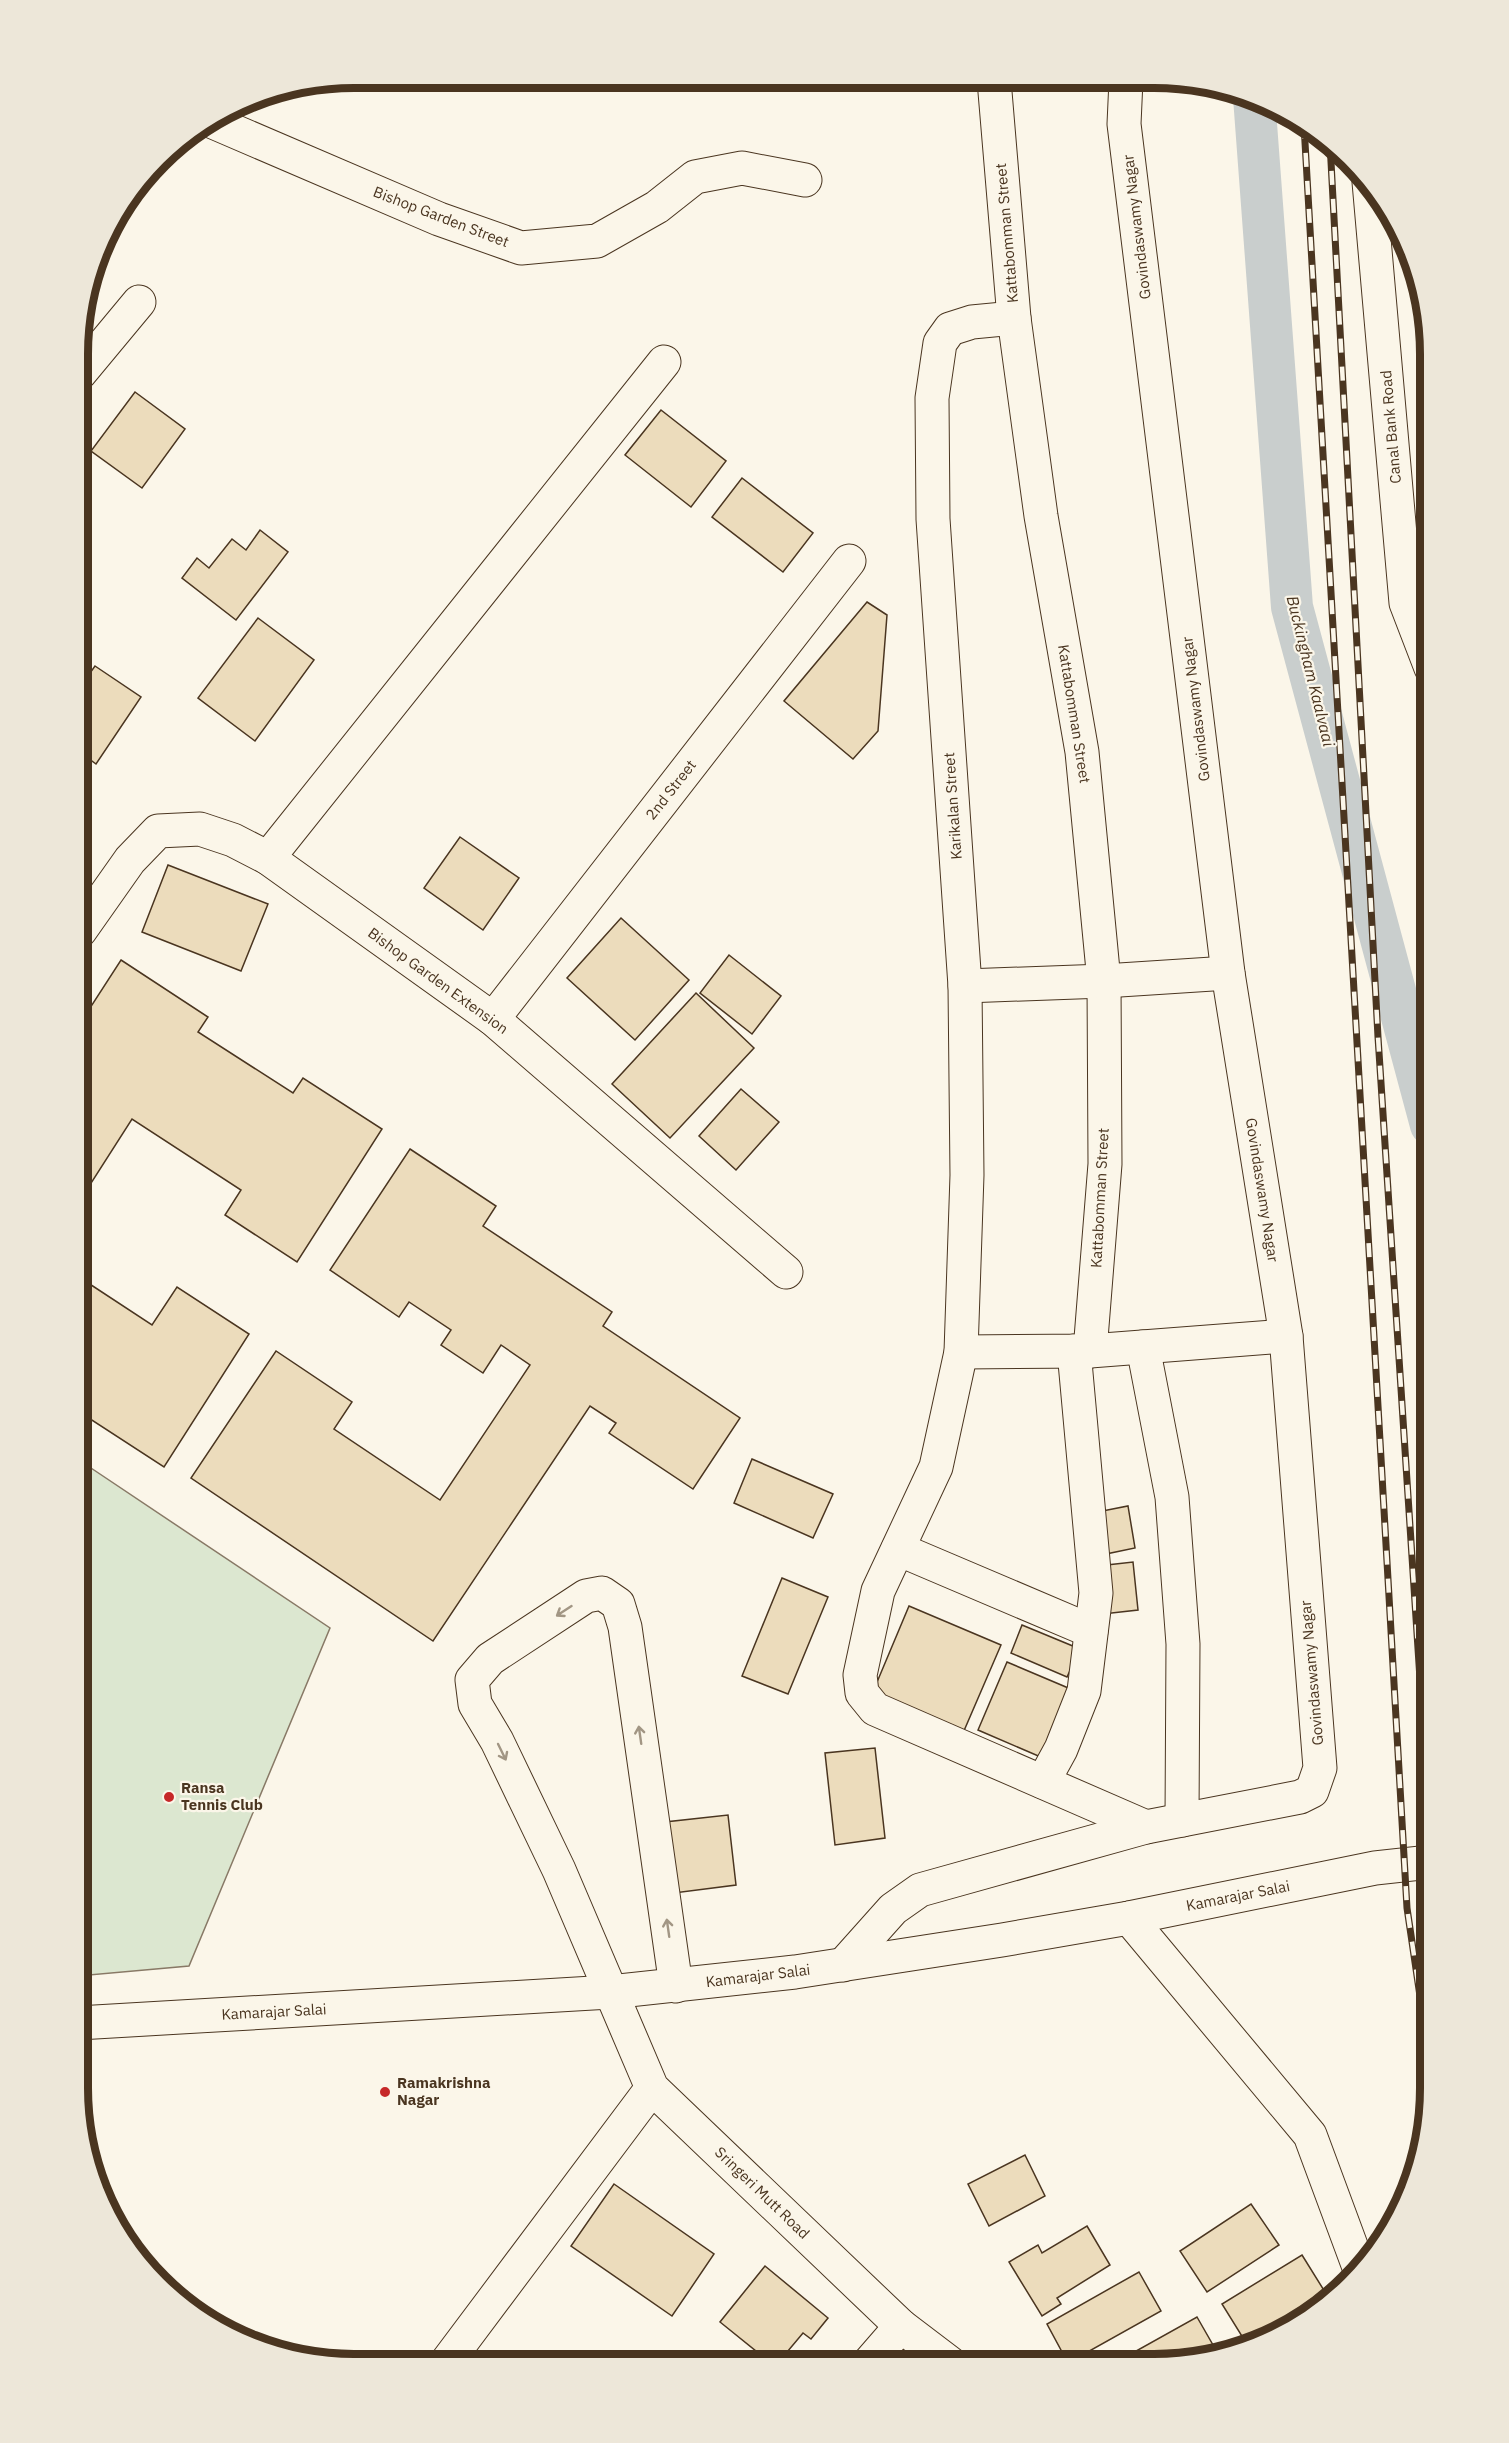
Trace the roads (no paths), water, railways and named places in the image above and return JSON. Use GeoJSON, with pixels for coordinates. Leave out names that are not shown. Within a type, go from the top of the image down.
{"type":"FeatureCollection","features":[{"type":"Feature","properties":{"kind":"street","name":"Kattabomman Street"},"geometry":{"type":"LineString","coordinates":[[994,88],[1014,318],[1041,516],[1082,752],[1104,981],[1105,1164],[1082,1351],[1096,1593],[1084,1691],[1061,1749],[1043,1782]]}},
{"type":"Feature","properties":{"kind":"street","name":"Govindaswamy Nagar"},"geometry":{"type":"LineString","coordinates":[[843,1965],[893,1909],[920,1890],[1146,1827],[1300,1797],[1312,1791],[1320,1768],[1286,1336],[1228,973],[1126,136],[1126,88]]}},
{"type":"Feature","properties":{"kind":"street","name":"Bishop Garden Street"},"geometry":{"type":"LineString","coordinates":[[220,125],[439,219],[521,248],[597,241],[657,207],[695,177],[741,168],[805,180]]}},
{"type":"Feature","properties":{"kind":"street","name":"Canal Bank Road"},"geometry":{"type":"LineString","coordinates":[[1372,201],[1406,603],[1420,639]]}},
{"type":"Feature","properties":{"kind":"street"},"geometry":{"type":"LineString","coordinates":[[88,363],[139,302]]}},
{"type":"Feature","properties":{"kind":"street","name":"Karikalan Street"},"geometry":{"type":"LineString","coordinates":[[1014,318],[972,322],[950,329],[940,343],[932,398],[933,519],[965,986],[967,1175],[961,1353],[936,1467],[878,1591],[860,1675],[862,1693],[875,1709],[1146,1827]]}},
{"type":"Feature","properties":{"kind":"street"},"geometry":{"type":"LineString","coordinates":[[268,858],[664,362]]}},
{"type":"Feature","properties":{"kind":"street","name":"2nd Street"},"geometry":{"type":"LineString","coordinates":[[493,1019],[849,561]]}},
{"type":"Feature","properties":{"kind":"street","name":"Bishop Garden Extension"},"geometry":{"type":"LineString","coordinates":[[88,920],[130,860],[158,831],[200,829],[232,840],[268,858],[493,1019],[786,1272]]}},
{"type":"Feature","properties":{"kind":"street"},"geometry":{"type":"LineString","coordinates":[[965,986],[1104,981],[1228,973]]}},
{"type":"Feature","properties":{"kind":"street"},"geometry":{"type":"LineString","coordinates":[[961,1353],[1082,1351],[1286,1336]]}},
{"type":"Feature","properties":{"kind":"street"},"geometry":{"type":"LineString","coordinates":[[1143,1347],[1172,1497],[1183,1644],[1182,1820]]}},
{"type":"Feature","properties":{"kind":"street"},"geometry":{"type":"LineString","coordinates":[[898,1549],[1091,1630]]}},
{"type":"Feature","properties":{"kind":"street","name":"Sringeri Mutt Road"},"geometry":{"type":"LineString","coordinates":[[676,1986],[625,1627],[618,1604],[602,1593],[586,1596],[490,1659],[472,1680],[475,1704],[496,1741],[559,1870],[590,1938],[610,1992],[652,2088],[901,2326],[938,2354]]}},
{"type":"Feature","properties":{"kind":"street","name":"Kamarajar Salai"},"geometry":{"type":"LineString","coordinates":[[88,2022],[610,1992],[676,1986],[843,1965],[1129,1918],[1375,1868],[1420,1863]]}},
{"type":"Feature","properties":{"kind":"street"},"geometry":{"type":"LineString","coordinates":[[1129,1918],[1310,2135],[1357,2261]]}},
{"type":"Feature","properties":{"kind":"street"},"geometry":{"type":"LineString","coordinates":[[453,2354],[652,2088]]}},
{"type":"Feature","properties":{"kind":"street"},"geometry":{"type":"LineString","coordinates":[[877,2354],[901,2326]]}},
{"type":"Feature","properties":{"kind":"waterway","name":"Buckingham Kaalvaai"},"geometry":{"type":"LineString","coordinates":[[1255,109],[1292,607],[1420,1084]]}},
{"type":"Feature","properties":{"kind":"railway"},"geometry":{"type":"LineString","coordinates":[[1305,135],[1407,1908],[1420,1996]]}},
{"type":"Feature","properties":{"kind":"railway"},"geometry":{"type":"LineString","coordinates":[[1331,156],[1378,1037],[1420,1679]]}},
{"type":"Feature","properties":{"kind":"place","name":"Ransa Tennis Club"},"geometry":{"type":"Point","coordinates":[169,1797]}},
{"type":"Feature","properties":{"kind":"place","name":"Ramakrishna Nagar"},"geometry":{"type":"Point","coordinates":[385,2092]}}]}
